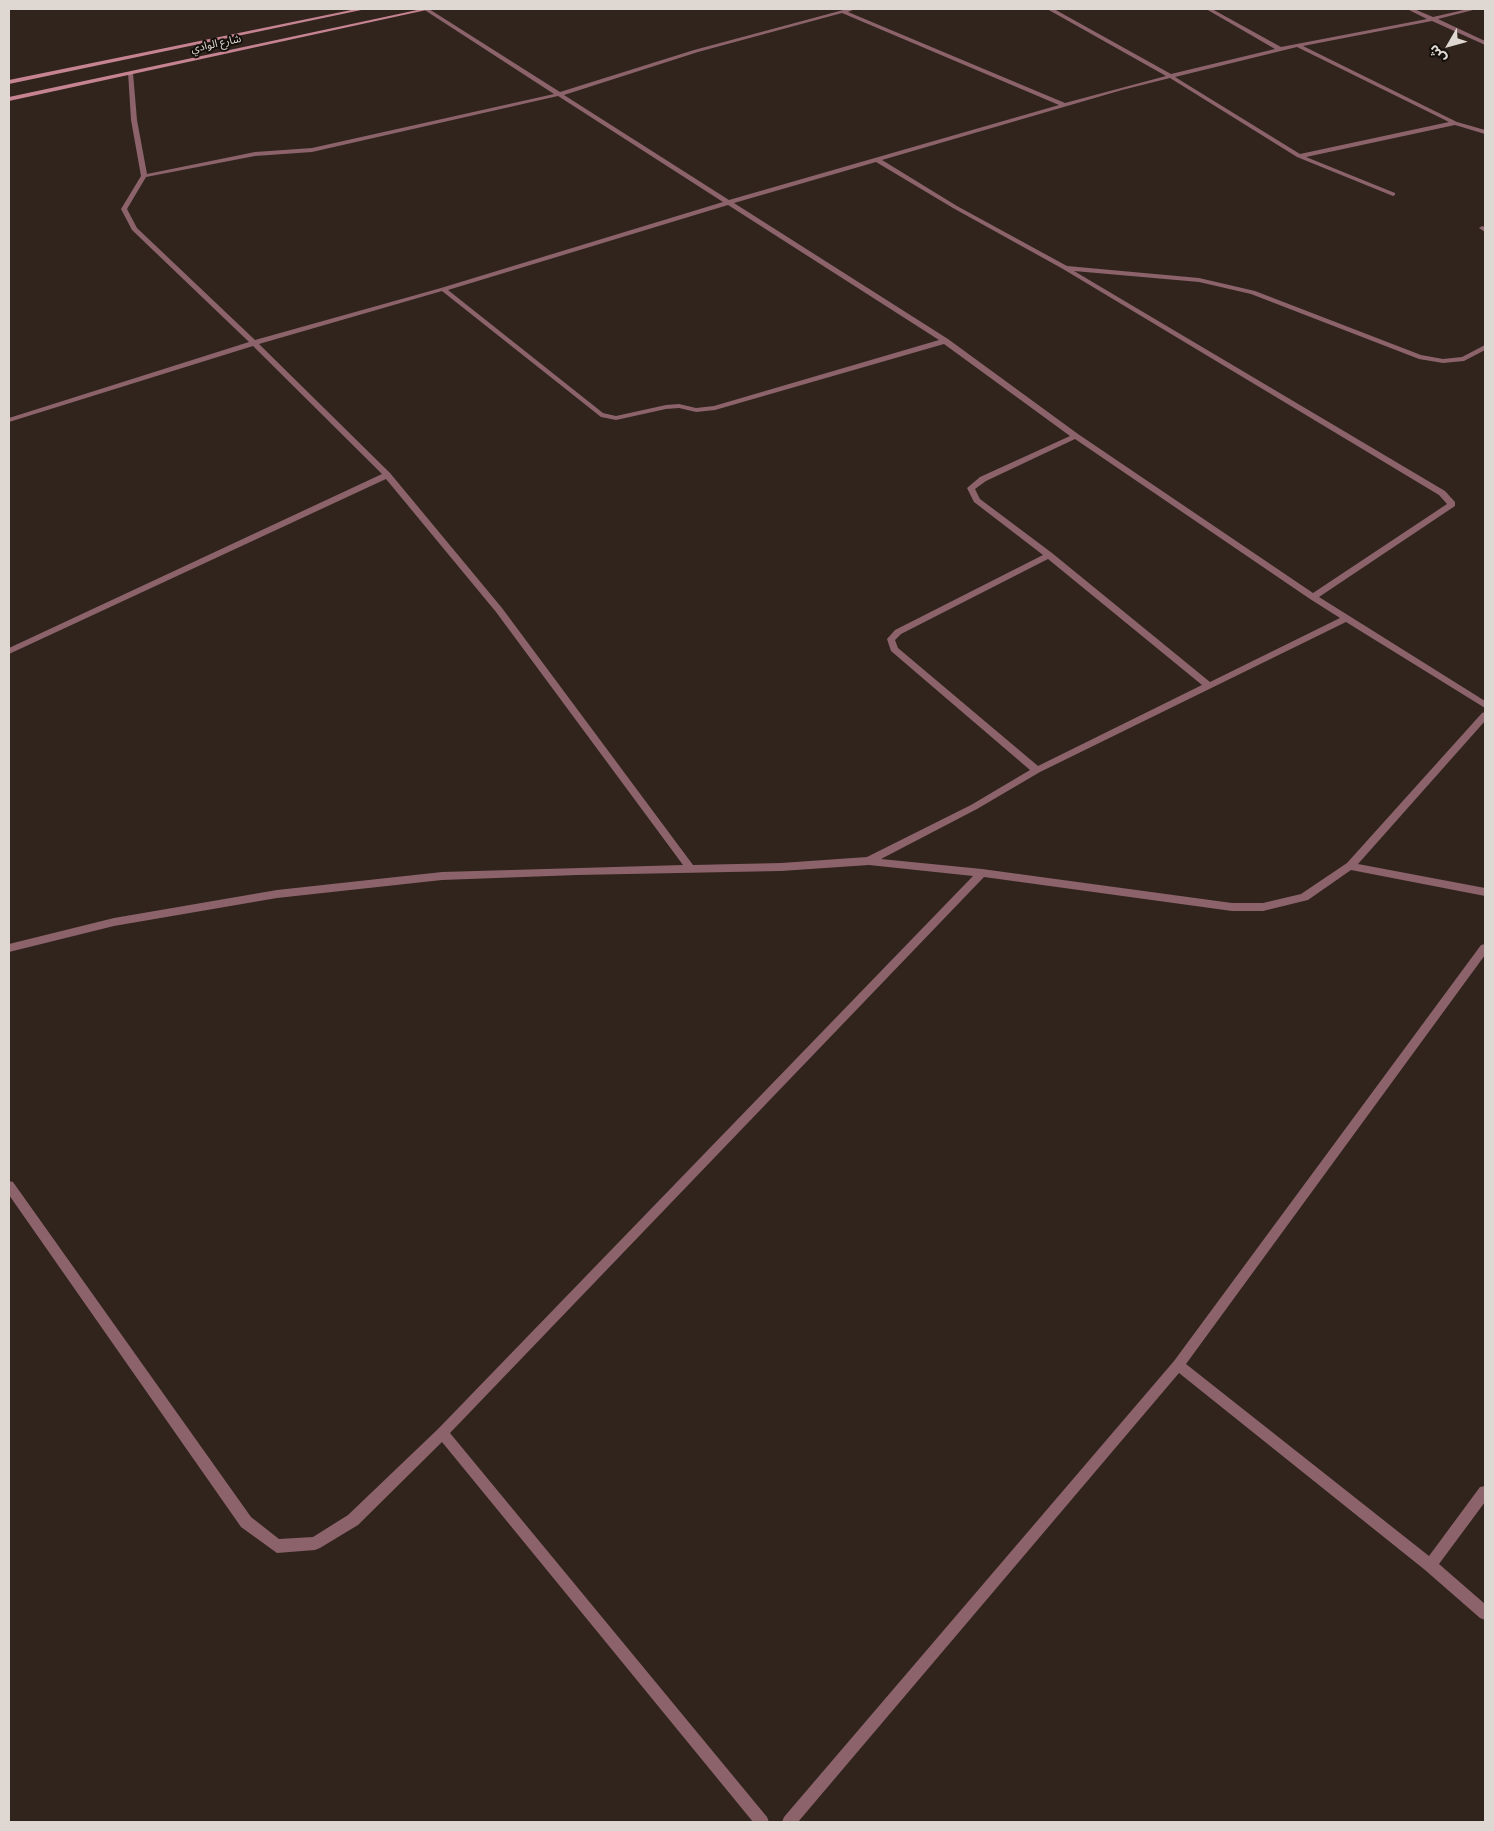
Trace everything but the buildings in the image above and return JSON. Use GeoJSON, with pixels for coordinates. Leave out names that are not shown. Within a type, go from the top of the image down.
{"type":"FeatureCollection","features":[{"type":"Feature","properties":{"kind":"main road","name":"شارع الوادي"},"geometry":{"type":"LineString","coordinates":[[9,82],[363,9]]}},
{"type":"Feature","properties":{"kind":"main road","name":"شارع الوادي"},"geometry":{"type":"LineString","coordinates":[[9,99],[427,9]]}},
{"type":"Feature","properties":{"kind":"street"},"geometry":{"type":"LineString","coordinates":[[427,9],[945,341],[1075,436],[1313,596],[1485,704]]}},
{"type":"Feature","properties":{"kind":"street"},"geometry":{"type":"LineString","coordinates":[[144,176],[255,154],[312,150],[560,94],[696,51],[852,9]]}},
{"type":"Feature","properties":{"kind":"street"},"geometry":{"type":"LineString","coordinates":[[1050,9],[1170,76],[1299,156],[1393,194]]}},
{"type":"Feature","properties":{"kind":"street"},"geometry":{"type":"LineString","coordinates":[[1209,9],[1280,49]]}},
{"type":"Feature","properties":{"kind":"street"},"geometry":{"type":"LineString","coordinates":[[1410,9],[1485,43]]}},
{"type":"Feature","properties":{"kind":"street"},"geometry":{"type":"LineString","coordinates":[[9,420],[254,343],[1064,105],[1280,49],[1433,19],[1474,9]]}},
{"type":"Feature","properties":{"kind":"street"},"geometry":{"type":"LineString","coordinates":[[841,11],[1064,105]]}},
{"type":"Feature","properties":{"kind":"street"},"geometry":{"type":"LineString","coordinates":[[1296,46],[1455,122],[1485,132]]}},
{"type":"Feature","properties":{"kind":"street"},"geometry":{"type":"LineString","coordinates":[[130,73],[134,120],[144,176],[124,209],[134,229],[254,343],[388,475],[499,610],[690,868]]}},
{"type":"Feature","properties":{"kind":"street"},"geometry":{"type":"LineString","coordinates":[[1299,156],[1455,122]]}},
{"type":"Feature","properties":{"kind":"street"},"geometry":{"type":"LineString","coordinates":[[876,159],[955,207],[1064,268],[1442,493],[1452,504],[1313,596]]}},
{"type":"Feature","properties":{"kind":"street"},"geometry":{"type":"LineString","coordinates":[[1064,268],[1199,280],[1252,292],[1419,357],[1443,362],[1464,359],[1484,349]]}},
{"type":"Feature","properties":{"kind":"street"},"geometry":{"type":"LineString","coordinates":[[442,289],[602,414],[616,418],[666,407],[679,406],[696,410],[715,408],[945,341]]}},
{"type":"Feature","properties":{"kind":"street"},"geometry":{"type":"LineString","coordinates":[[1075,436],[983,479],[971,488],[977,500],[1049,555],[1209,686]]}},
{"type":"Feature","properties":{"kind":"street"},"geometry":{"type":"LineString","coordinates":[[9,651],[388,475]]}},
{"type":"Feature","properties":{"kind":"street"},"geometry":{"type":"LineString","coordinates":[[1037,770],[894,650],[891,639],[898,632],[1049,555]]}},
{"type":"Feature","properties":{"kind":"street"},"geometry":{"type":"LineString","coordinates":[[869,861],[974,807],[1037,770],[1347,618]]}},
{"type":"Feature","properties":{"kind":"street"},"geometry":{"type":"LineString","coordinates":[[9,948],[114,922],[277,894],[442,876],[781,867],[869,861],[982,873],[1138,896],[1240,907],[1263,907],[1304,897],[1350,866],[1485,715]]}},
{"type":"Feature","properties":{"kind":"street"},"geometry":{"type":"LineString","coordinates":[[1350,866],[1485,892]]}},
{"type":"Feature","properties":{"kind":"street"},"geometry":{"type":"LineString","coordinates":[[9,1186],[246,1522],[277,1546],[315,1544],[353,1520],[442,1433],[982,873]]}},
{"type":"Feature","properties":{"kind":"street"},"geometry":{"type":"LineString","coordinates":[[789,1822],[1178,1365],[1485,948]]}},
{"type":"Feature","properties":{"kind":"street"},"geometry":{"type":"LineString","coordinates":[[1178,1365],[1430,1565],[1485,1613]]}},
{"type":"Feature","properties":{"kind":"street"},"geometry":{"type":"LineString","coordinates":[[442,1433],[762,1822]]}},
{"type":"Feature","properties":{"kind":"street"},"geometry":{"type":"LineString","coordinates":[[1430,1565],[1485,1492]]}}]}
